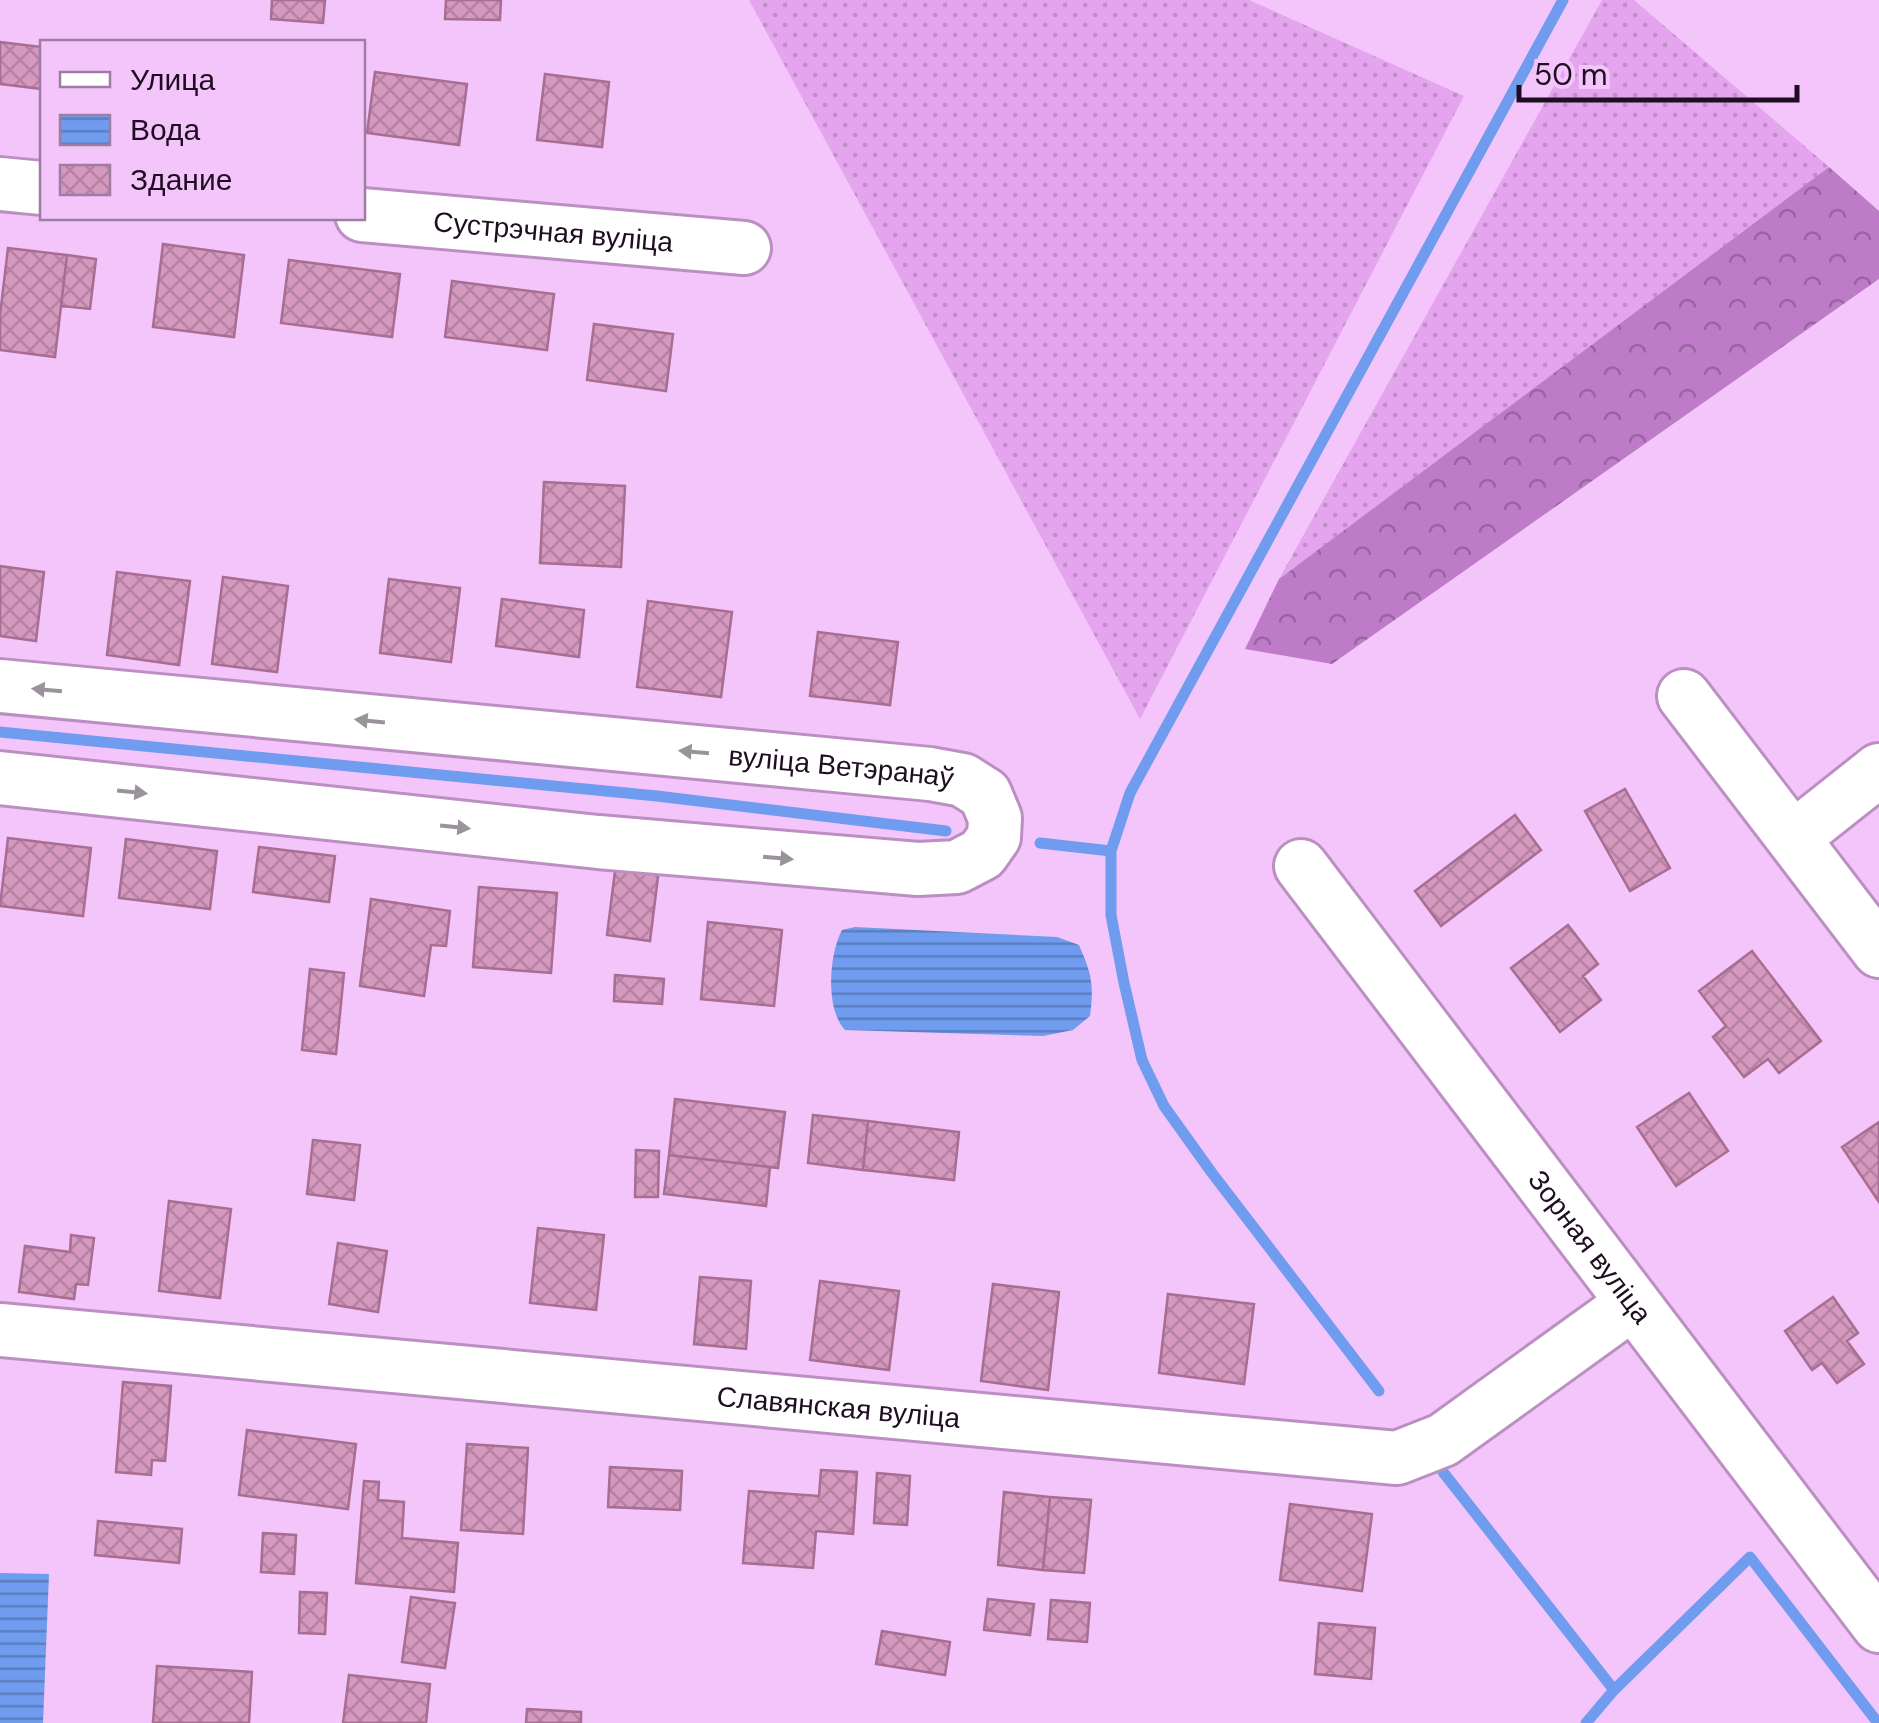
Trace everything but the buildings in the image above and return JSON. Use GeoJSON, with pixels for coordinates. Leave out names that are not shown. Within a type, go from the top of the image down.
{"type":"FeatureCollection","features":[{"type":"Feature","properties":{"kind":"street"},"geometry":{"type":"LineString","coordinates":[[0,184],[40,188]]}},
{"type":"Feature","properties":{"kind":"street","name":"Сустрэчная вуліца"},"geometry":{"type":"LineString","coordinates":[[365,216],[744,248]]}},
{"type":"Feature","properties":{"kind":"street","name":"вуліца Ветэранаў"},"geometry":{"type":"LineString","coordinates":[[0,686],[930,774],[964,780],[986,794],[995,818],[994,837],[982,854],[957,866],[918,869],[598,842],[0,778]]}},
{"type":"Feature","properties":{"kind":"street"},"geometry":{"type":"LineString","coordinates":[[1684,696],[1879,951]]}},
{"type":"Feature","properties":{"kind":"street"},"geometry":{"type":"LineString","coordinates":[[1793,838],[1879,770]]}},
{"type":"Feature","properties":{"kind":"street","name":"Зорная вуліца"},"geometry":{"type":"LineString","coordinates":[[1301,866],[1879,1626]]}},
{"type":"Feature","properties":{"kind":"street","name":"Славянская вуліца"},"geometry":{"type":"LineString","coordinates":[[0,1330],[1396,1458],[1443,1440],[1633,1303]]}},
{"type":"Feature","properties":{"kind":"shaded area"},"geometry":{"type":"Polygon","coordinates":[[[749,0],[1249,0],[1464,96],[1140,719],[749,0]]]}},
{"type":"Feature","properties":{"kind":"shaded area"},"geometry":{"type":"Polygon","coordinates":[[[1602,0],[1634,0],[1829,167],[1279,579],[1602,0]]]}},
{"type":"Feature","properties":{"kind":"green space"},"geometry":{"type":"Polygon","coordinates":[[[1829,167],[1879,211],[1879,279],[1332,664],[1245,649],[1279,579],[1829,167]]]}},
{"type":"Feature","properties":{"kind":"water"},"geometry":{"type":"Polygon","coordinates":[[[855,927],[1057,937],[1079,945],[1091,980],[1090,1016],[1073,1030],[1043,1036],[845,1030],[834,1009],[832,967],[842,930],[855,927]]]}},
{"type":"Feature","properties":{"kind":"water"},"geometry":{"type":"Polygon","coordinates":[[[0,1573],[49,1574],[43,1723],[0,1723],[0,1573]]]}},
{"type":"Feature","properties":{"kind":"waterway"},"geometry":{"type":"LineString","coordinates":[[1379,1391],[1164,1106],[1142,1060],[1124,983],[1111,915],[1111,851],[1130,793],[1563,0]]}},
{"type":"Feature","properties":{"kind":"waterway"},"geometry":{"type":"LineString","coordinates":[[0,732],[657,796],[946,831]]}},
{"type":"Feature","properties":{"kind":"waterway"},"geometry":{"type":"LineString","coordinates":[[1040,843],[1111,851]]}},
{"type":"Feature","properties":{"kind":"waterway"},"geometry":{"type":"LineString","coordinates":[[1443,1472],[1614,1690]]}},
{"type":"Feature","properties":{"kind":"waterway"},"geometry":{"type":"LineString","coordinates":[[1586,1723],[1614,1690],[1750,1557],[1878,1723]]}}]}
